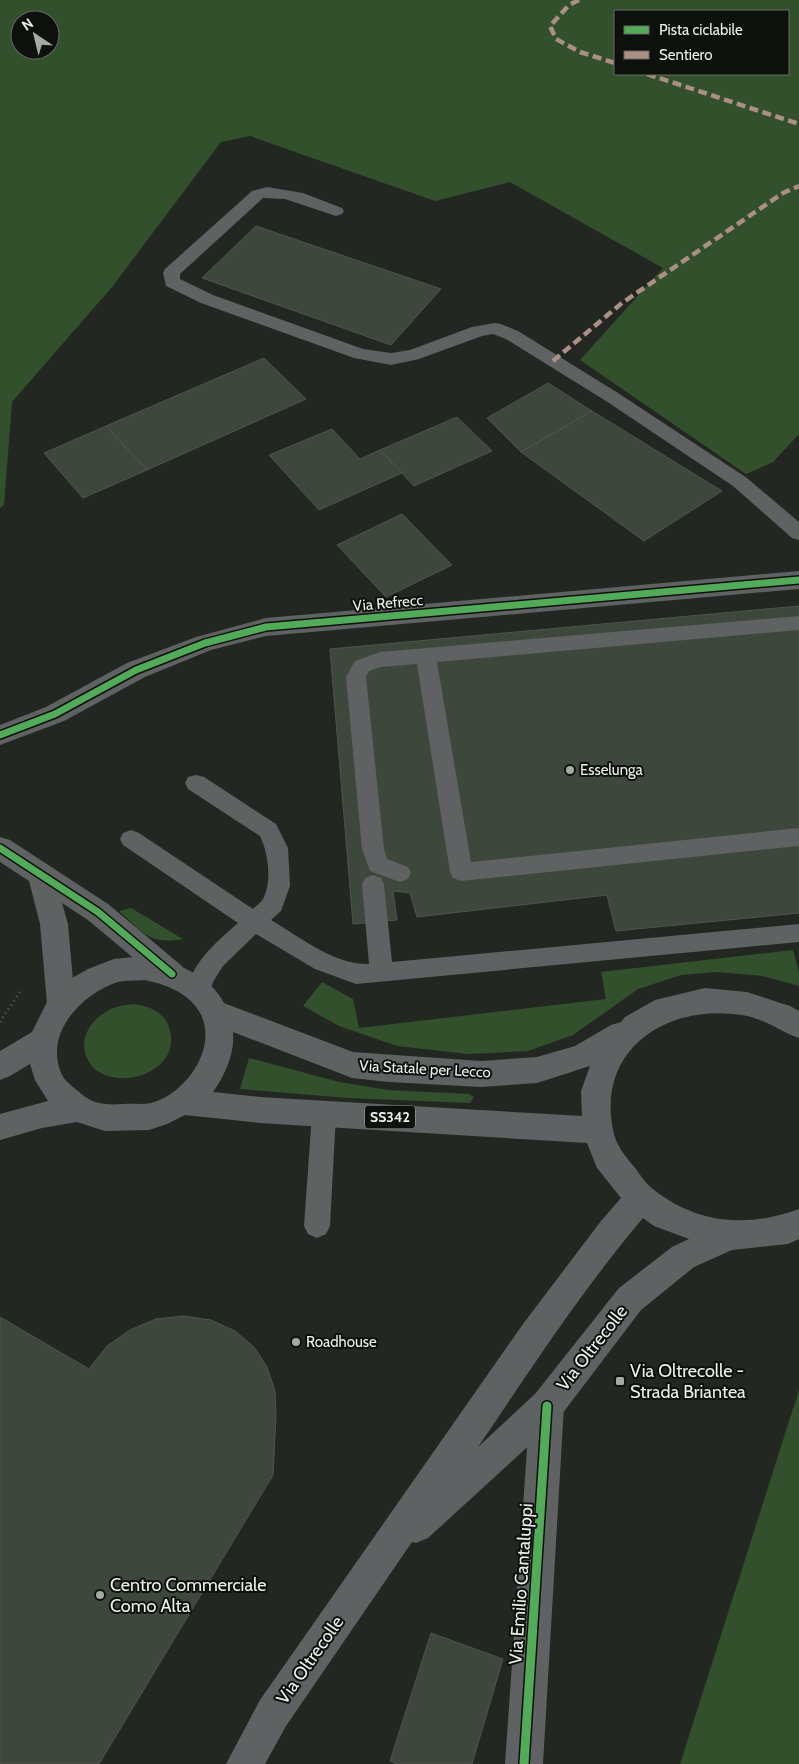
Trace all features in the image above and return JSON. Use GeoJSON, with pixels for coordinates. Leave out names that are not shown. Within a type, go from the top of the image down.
{"type":"FeatureCollection","features":[{"type":"Feature","properties":{"kind":"main road"},"geometry":{"type":"LineString","coordinates":[[144,968],[172,974],[207,1002],[220,1031],[216,1058],[203,1082],[183,1102],[154,1115],[107,1119],[78,1109],[56,1090],[48,1076],[42,1050],[47,1027],[61,1003],[87,983],[116,971],[144,968]]}},
{"type":"Feature","properties":{"kind":"main road","name":"Via Statale per Lecco"},"geometry":{"type":"LineString","coordinates":[[207,1002],[352,1065],[481,1074],[537,1070],[582,1056],[665,1009],[705,1000],[747,1004],[780,1015],[799,1026]]}},
{"type":"Feature","properties":{"kind":"main road"},"geometry":{"type":"LineString","coordinates":[[635,1026],[608,1056],[596,1091],[598,1130],[608,1158],[640,1198],[665,1216],[715,1234],[729,1236],[788,1229],[799,1223]]}},
{"type":"Feature","properties":{"kind":"main road"},"geometry":{"type":"LineString","coordinates":[[0,1068],[45,1039]]}},
{"type":"Feature","properties":{"kind":"main road","name":"SS342"},"geometry":{"type":"LineString","coordinates":[[183,1102],[260,1110],[598,1130]]}},
{"type":"Feature","properties":{"kind":"main road"},"geometry":{"type":"LineString","coordinates":[[0,1126],[42,1115],[78,1109]]}},
{"type":"Feature","properties":{"kind":"main road","name":"Via Oltrecolle"},"geometry":{"type":"LineString","coordinates":[[245,1764],[273,1713],[535,1335],[612,1231],[640,1198]]}},
{"type":"Feature","properties":{"kind":"main road","name":"Via Oltrecolle"},"geometry":{"type":"LineString","coordinates":[[380,1560],[547,1406],[630,1299],[683,1257],[729,1236]]}},
{"type":"Feature","properties":{"kind":"street","name":"Via Refrecc"},"geometry":{"type":"LineString","coordinates":[[0,735],[54,714],[136,670],[205,643],[266,627],[799,580]]}},
{"type":"Feature","properties":{"kind":"street"},"geometry":{"type":"LineString","coordinates":[[0,848],[98,912],[172,974]]}},
{"type":"Feature","properties":{"kind":"street"},"geometry":{"type":"LineString","coordinates":[[41,874],[54,924],[61,1003]]}},
{"type":"Feature","properties":{"kind":"street","name":"Via Emilio Cantaluppi"},"geometry":{"type":"LineString","coordinates":[[524,1764],[547,1406]]}},
{"type":"Feature","properties":{"kind":"lane"},"geometry":{"type":"LineString","coordinates":[[336,211],[280,192],[268,190],[258,194],[171,273],[172,282],[207,299],[360,354],[392,359],[413,355],[478,331],[495,328],[512,336],[612,397],[740,482],[799,533]]}},
{"type":"Feature","properties":{"kind":"lane"},"geometry":{"type":"LineString","coordinates":[[400,873],[378,865],[373,849],[356,676],[362,666],[380,660],[799,623]]}},
{"type":"Feature","properties":{"kind":"lane"},"geometry":{"type":"LineString","coordinates":[[426,656],[461,872],[799,836]]}},
{"type":"Feature","properties":{"kind":"lane"},"geometry":{"type":"LineString","coordinates":[[196,784],[268,830],[277,848],[279,886],[273,904],[215,959],[202,980],[207,1002]]}},
{"type":"Feature","properties":{"kind":"lane"},"geometry":{"type":"LineString","coordinates":[[132,839],[255,922],[322,962],[356,974],[381,974],[799,933]]}},
{"type":"Feature","properties":{"kind":"lane"},"geometry":{"type":"LineString","coordinates":[[373,884],[381,974]]}},
{"type":"Feature","properties":{"kind":"lane"},"geometry":{"type":"LineString","coordinates":[[316,1226],[324,1114]]}},
{"type":"Feature","properties":{"kind":"green space"},"geometry":{"type":"Polygon","coordinates":[[[0,0],[799,0],[799,434],[773,462],[746,474],[580,360],[663,268],[510,182],[435,201],[250,136],[221,142],[112,287],[12,402],[4,505],[0,508],[0,0]]]}},
{"type":"Feature","properties":{"kind":"green space"},"geometry":{"type":"Polygon","coordinates":[[[131,908],[183,939],[162,940],[147,935],[119,911],[131,908]]]}},
{"type":"Feature","properties":{"kind":"green space"},"geometry":{"type":"Polygon","coordinates":[[[793,950],[799,972],[799,986],[763,976],[718,972],[681,975],[638,989],[573,1035],[528,1051],[468,1054],[397,1046],[339,1026],[303,1006],[322,982],[353,999],[359,1028],[606,999],[601,972],[793,950]]]}},
{"type":"Feature","properties":{"kind":"green space"},"geometry":{"type":"Polygon","coordinates":[[[134,1004],[153,1009],[164,1018],[171,1036],[167,1056],[160,1064],[142,1075],[122,1078],[106,1076],[92,1066],[87,1057],[84,1048],[87,1031],[92,1023],[107,1011],[118,1006],[134,1004]]]}},
{"type":"Feature","properties":{"kind":"green space"},"geometry":{"type":"Polygon","coordinates":[[[249,1058],[339,1082],[388,1090],[469,1094],[474,1097],[470,1103],[348,1098],[240,1089],[249,1058]]]}},
{"type":"Feature","properties":{"kind":"green space"},"geometry":{"type":"Polygon","coordinates":[[[799,1390],[799,1764],[680,1764],[799,1390]]]}},
{"type":"Feature","properties":{"kind":"building"},"geometry":{"type":"Polygon","coordinates":[[[256,226],[441,289],[391,345],[202,278],[256,226]]]}},
{"type":"Feature","properties":{"kind":"building"},"geometry":{"type":"Polygon","coordinates":[[[264,358],[306,399],[147,470],[106,426],[264,358]]]}},
{"type":"Feature","properties":{"kind":"building"},"geometry":{"type":"Polygon","coordinates":[[[548,383],[592,411],[521,452],[487,418],[548,383]]]}},
{"type":"Feature","properties":{"kind":"building"},"geometry":{"type":"Polygon","coordinates":[[[592,411],[722,491],[644,541],[521,452],[592,411]]]}},
{"type":"Feature","properties":{"kind":"building"},"geometry":{"type":"Polygon","coordinates":[[[457,417],[492,451],[414,486],[380,450],[457,417]]]}},
{"type":"Feature","properties":{"kind":"building"},"geometry":{"type":"Polygon","coordinates":[[[106,426],[147,470],[83,498],[44,453],[106,426]]]}},
{"type":"Feature","properties":{"kind":"building"},"geometry":{"type":"Polygon","coordinates":[[[332,429],[360,459],[380,450],[402,473],[319,510],[269,455],[332,429]]]}},
{"type":"Feature","properties":{"kind":"building"},"geometry":{"type":"Polygon","coordinates":[[[402,514],[452,565],[386,597],[337,545],[402,514]]]}},
{"type":"Feature","properties":{"kind":"building","name":"Esselunga"},"geometry":{"type":"Polygon","coordinates":[[[799,606],[799,913],[616,931],[607,895],[417,917],[410,893],[393,891],[397,920],[353,924],[330,649],[799,606]]]}},
{"type":"Feature","properties":{"kind":"building","name":"Centro Commerciale Como Alta"},"geometry":{"type":"Polygon","coordinates":[[[184,1316],[211,1320],[235,1331],[254,1347],[267,1367],[275,1391],[276,1416],[273,1475],[99,1764],[0,1764],[0,1317],[89,1369],[107,1346],[130,1330],[156,1319],[184,1316]]]}},
{"type":"Feature","properties":{"kind":"building"},"geometry":{"type":"Polygon","coordinates":[[[431,1633],[503,1659],[472,1764],[397,1764],[390,1761],[431,1633]]]}},
{"type":"Feature","properties":{"kind":"marked path"},"geometry":{"type":"LineString","coordinates":[[579,0],[569,5],[550,26],[556,39],[580,52],[614,63]]}},
{"type":"Feature","properties":{"kind":"marked path"},"geometry":{"type":"LineString","coordinates":[[650,75],[799,124]]}},
{"type":"Feature","properties":{"kind":"marked path"},"geometry":{"type":"LineString","coordinates":[[553,361],[622,303],[783,193],[799,186]]}},
{"type":"Feature","properties":{"kind":"cycle path"},"geometry":{"type":"LineString","coordinates":[[0,735],[55,714],[136,670],[205,643],[266,627],[799,580]]}},
{"type":"Feature","properties":{"kind":"cycle path"},"geometry":{"type":"LineString","coordinates":[[0,848],[98,912],[172,974]]}},
{"type":"Feature","properties":{"kind":"cycle path"},"geometry":{"type":"LineString","coordinates":[[524,1764],[547,1406]]}},
{"type":"Feature","properties":{"kind":"place","name":"Esselunga"},"geometry":{"type":"Point","coordinates":[570,770]}},
{"type":"Feature","properties":{"kind":"place","name":"Roadhouse"},"geometry":{"type":"Point","coordinates":[296,1342]}},
{"type":"Feature","properties":{"kind":"place","name":"Via Oltrecolle - Strada Briantea"},"geometry":{"type":"Point","coordinates":[620,1381]}},
{"type":"Feature","properties":{"kind":"place","name":"Centro Commerciale Como Alta"},"geometry":{"type":"Point","coordinates":[100,1595]}}]}
